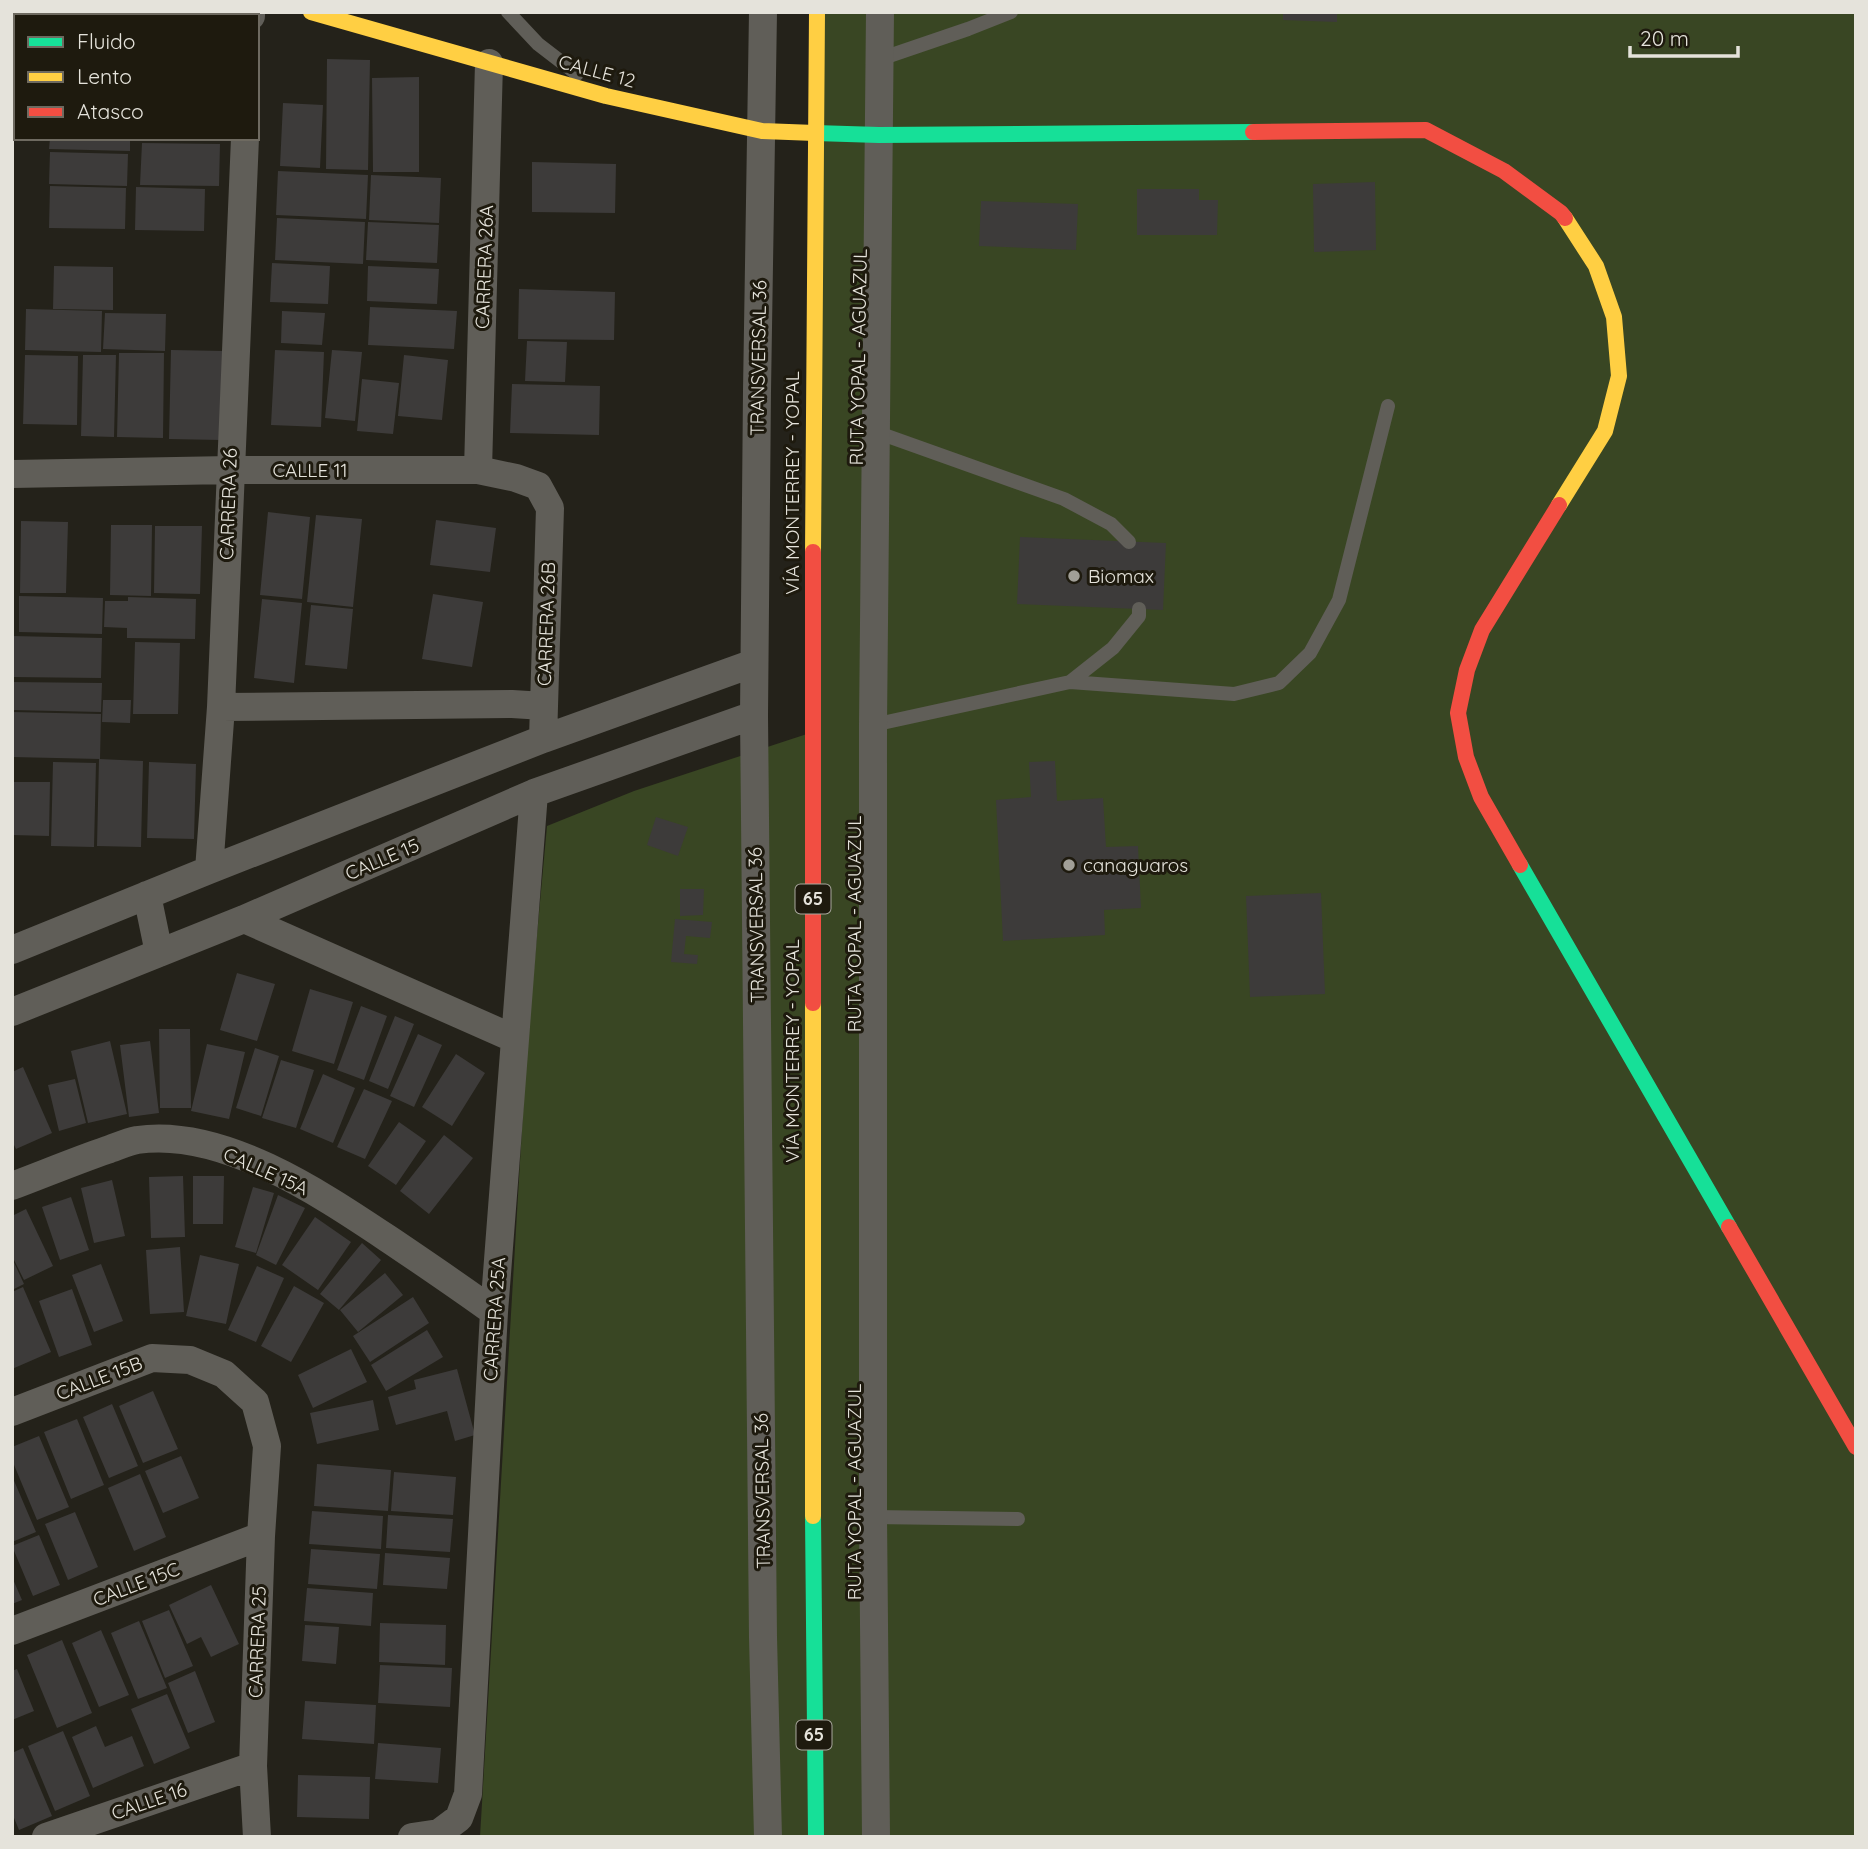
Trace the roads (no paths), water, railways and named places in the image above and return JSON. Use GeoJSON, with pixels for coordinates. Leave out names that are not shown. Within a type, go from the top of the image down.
{"type":"FeatureCollection","features":[{"type":"Feature","properties":{"kind":"main road","name":"CALLE 12"},"geometry":{"type":"LineString","coordinates":[[312,12],[606,96],[762,131],[879,135],[1426,130],[1504,171],[1561,213],[1596,266],[1614,317],[1619,376],[1605,431],[1482,630],[1467,670],[1458,713],[1466,757],[1481,797],[1856,1447]]}},
{"type":"Feature","properties":{"kind":"main road","name":"VÍA MONTERREY - YOPAL"},"geometry":{"type":"LineString","coordinates":[[816,1837],[813,1606],[813,450],[817,12]]}},
{"type":"Feature","properties":{"kind":"street","name":"TRANSVERSAL 36"},"geometry":{"type":"LineString","coordinates":[[763,12],[754,715],[763,1623],[768,1837]]}},
{"type":"Feature","properties":{"kind":"street"},"geometry":{"type":"LineString","coordinates":[[879,135],[880,12]]}},
{"type":"Feature","properties":{"kind":"street","name":"CARRERA 26A"},"geometry":{"type":"LineString","coordinates":[[478,470],[489,63]]}},
{"type":"Feature","properties":{"kind":"street","name":"CARRERA 26"},"geometry":{"type":"LineString","coordinates":[[209,870],[221,707],[245,140]]}},
{"type":"Feature","properties":{"kind":"street","name":"CALLE 11"},"geometry":{"type":"LineString","coordinates":[[12,474],[230,470],[478,470],[538,486],[550,508]]}},
{"type":"Feature","properties":{"kind":"street","name":"CARRERA 26B"},"geometry":{"type":"LineString","coordinates":[[543,740],[550,508]]}},
{"type":"Feature","properties":{"kind":"street"},"geometry":{"type":"LineString","coordinates":[[12,950],[543,740],[754,663]]}},
{"type":"Feature","properties":{"kind":"street"},"geometry":{"type":"LineString","coordinates":[[221,707],[544,706]]}},
{"type":"Feature","properties":{"kind":"street","name":"CALLE 15"},"geometry":{"type":"LineString","coordinates":[[12,1012],[244,919],[534,793],[754,715]]}},
{"type":"Feature","properties":{"kind":"street","name":"CARRERA 25A"},"geometry":{"type":"LineString","coordinates":[[426,1835],[460,1818],[468,1794],[494,1312],[534,793]]}},
{"type":"Feature","properties":{"kind":"street"},"geometry":{"type":"LineString","coordinates":[[147,895],[159,953]]}},
{"type":"Feature","properties":{"kind":"street"},"geometry":{"type":"LineString","coordinates":[[244,919],[515,1039]]}},
{"type":"Feature","properties":{"kind":"street","name":"CALLE 15A"},"geometry":{"type":"LineString","coordinates":[[12,1186],[136,1140],[178,1138],[225,1150],[264,1166],[330,1200],[494,1312]]}},
{"type":"Feature","properties":{"kind":"street","name":"CALLE 15B"},"geometry":{"type":"LineString","coordinates":[[12,1412],[152,1358],[190,1360],[224,1374],[255,1402],[267,1446]]}},
{"type":"Feature","properties":{"kind":"street","name":"CARRERA 25"},"geometry":{"type":"LineString","coordinates":[[257,1837],[253,1766],[267,1446]]}},
{"type":"Feature","properties":{"kind":"street","name":"CALLE 15C"},"geometry":{"type":"LineString","coordinates":[[12,1631],[261,1536]]}},
{"type":"Feature","properties":{"kind":"street"},"geometry":{"type":"LineString","coordinates":[[874,1642],[874,1670]]}},
{"type":"Feature","properties":{"kind":"street","name":"CALLE 16"},"geometry":{"type":"LineString","coordinates":[[46,1837],[253,1766]]}},
{"type":"Feature","properties":{"kind":"lane"},"geometry":{"type":"LineString","coordinates":[[508,12],[538,44],[606,96]]}},
{"type":"Feature","properties":{"kind":"lane","name":"RUTA YOPAL - AGUAZUL"},"geometry":{"type":"LineString","coordinates":[[874,1642],[873,725],[880,12]]}},
{"type":"Feature","properties":{"kind":"lane"},"geometry":{"type":"LineString","coordinates":[[880,59],[1011,12]]}},
{"type":"Feature","properties":{"kind":"lane"},"geometry":{"type":"LineString","coordinates":[[873,725],[1070,682],[1234,694],[1279,683],[1310,653],[1339,600],[1388,407]]}},
{"type":"Feature","properties":{"kind":"lane"},"geometry":{"type":"LineString","coordinates":[[876,432],[1064,499],[1111,524],[1129,542]]}},
{"type":"Feature","properties":{"kind":"lane"},"geometry":{"type":"LineString","coordinates":[[1070,682],[1113,648],[1139,616],[1139,609]]}},
{"type":"Feature","properties":{"kind":"lane"},"geometry":{"type":"LineString","coordinates":[[873,1517],[1018,1519]]}},
{"type":"Feature","properties":{"kind":"lane"},"geometry":{"type":"LineString","coordinates":[[874,1670],[876,1832]]}},
{"type":"Feature","properties":{"kind":"place","name":"Biomax"},"geometry":{"type":"Point","coordinates":[1074,576]}},
{"type":"Feature","properties":{"kind":"place","name":"canaguaros"},"geometry":{"type":"Point","coordinates":[1069,865]}}]}
